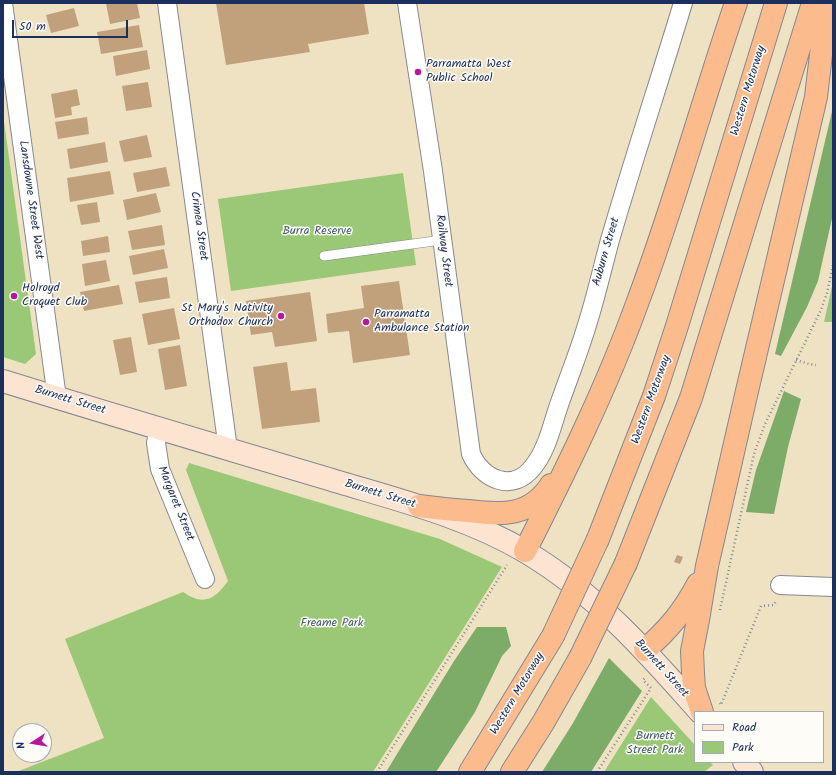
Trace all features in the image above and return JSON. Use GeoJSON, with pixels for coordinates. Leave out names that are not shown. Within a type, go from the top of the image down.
{"type":"FeatureCollection","features":[{"type":"Feature","properties":{"kind":"highway"},"geometry":{"type":"LineString","coordinates":[[525,551],[578,443],[608,376],[641,295],[666,223],[736,3]]}},
{"type":"Feature","properties":{"kind":"highway","name":"Western Motorway"},"geometry":{"type":"LineString","coordinates":[[470,772],[553,636],[598,539],[643,425],[677,326],[776,3]]}},
{"type":"Feature","properties":{"kind":"highway"},"geometry":{"type":"LineString","coordinates":[[512,772],[580,658],[626,563],[690,398],[813,3]]}},
{"type":"Feature","properties":{"kind":"highway"},"geometry":{"type":"LineString","coordinates":[[706,708],[694,688],[692,651],[707,566],[816,97],[827,3]]}},
{"type":"Feature","properties":{"kind":"highway"},"geometry":{"type":"LineString","coordinates":[[419,506],[494,514],[511,513],[522,509],[533,504],[545,493],[578,443]]}},
{"type":"Feature","properties":{"kind":"highway"},"geometry":{"type":"LineString","coordinates":[[645,650],[668,630],[680,616],[707,566]]}},
{"type":"Feature","properties":{"kind":"main road","name":"Burnett Street"},"geometry":{"type":"LineString","coordinates":[[3,381],[419,506],[467,524],[525,551],[567,579],[593,599],[706,708]]}},
{"type":"Feature","properties":{"kind":"main road"},"geometry":{"type":"LineString","coordinates":[[745,763],[752,772]]}},
{"type":"Feature","properties":{"kind":"street","name":"Lansdowne Street West"},"geometry":{"type":"LineString","coordinates":[[3,3],[57,398]]}},
{"type":"Feature","properties":{"kind":"street","name":"Crimea Street"},"geometry":{"type":"LineString","coordinates":[[167,3],[228,449]]}},
{"type":"Feature","properties":{"kind":"street","name":"Railway Street"},"geometry":{"type":"LineString","coordinates":[[407,3],[442,240],[471,454],[481,471],[489,476],[504,480]]}},
{"type":"Feature","properties":{"kind":"street","name":"Auburn Street"},"geometry":{"type":"LineString","coordinates":[[504,480],[520,478],[533,467],[550,431],[587,326],[610,241],[683,3]]}},
{"type":"Feature","properties":{"kind":"street","name":"Margaret Street"},"geometry":{"type":"LineString","coordinates":[[159,428],[156,443],[160,469],[205,578]]}},
{"type":"Feature","properties":{"kind":"street"},"geometry":{"type":"LineString","coordinates":[[780,585],[833,587]]}},
{"type":"Feature","properties":{"kind":"lane"},"geometry":{"type":"LineString","coordinates":[[324,256],[442,240]]}},
{"type":"Feature","properties":{"kind":"path"},"geometry":{"type":"LineString","coordinates":[[796,360],[809,364],[816,364]]}},
{"type":"Feature","properties":{"kind":"path"},"geometry":{"type":"LineString","coordinates":[[377,772],[507,565]]}},
{"type":"Feature","properties":{"kind":"path"},"geometry":{"type":"LineString","coordinates":[[706,708],[721,705],[753,630],[761,606],[774,605],[780,585]]}},
{"type":"Feature","properties":{"kind":"green space"},"geometry":{"type":"Polygon","coordinates":[[[833,107],[833,214],[818,281],[807,307],[781,356],[775,354],[833,107]]]}},
{"type":"Feature","properties":{"kind":"green space"},"geometry":{"type":"Polygon","coordinates":[[[3,114],[36,354],[25,364],[3,357],[3,114]]]}},
{"type":"Feature","properties":{"kind":"green space","name":"Burra Reserve"},"geometry":{"type":"Polygon","coordinates":[[[403,173],[416,265],[231,291],[218,199],[403,173]]]}},
{"type":"Feature","properties":{"kind":"green space"},"geometry":{"type":"Polygon","coordinates":[[[833,282],[833,322],[824,322],[833,282]]]}},
{"type":"Feature","properties":{"kind":"green space"},"geometry":{"type":"Polygon","coordinates":[[[784,391],[801,399],[788,447],[774,514],[746,512],[756,470],[784,391]]]}},
{"type":"Feature","properties":{"kind":"green space","name":"Freame Park"},"geometry":{"type":"Polygon","coordinates":[[[189,463],[440,539],[502,567],[373,772],[16,772],[39,763],[52,763],[52,758],[104,738],[65,639],[183,592],[197,599],[208,599],[218,593],[228,581],[186,470],[189,463]]]}},
{"type":"Feature","properties":{"kind":"green space"},"geometry":{"type":"Polygon","coordinates":[[[477,627],[506,627],[511,646],[502,656],[475,712],[436,772],[386,772],[454,661],[477,627]]]}},
{"type":"Feature","properties":{"kind":"green space"},"geometry":{"type":"Polygon","coordinates":[[[609,658],[642,691],[591,772],[542,772],[573,723],[609,658]]]}},
{"type":"Feature","properties":{"kind":"green space","name":"Burnett Street Park"},"geometry":{"type":"Polygon","coordinates":[[[651,697],[694,744],[694,763],[711,763],[713,765],[704,772],[604,772],[651,697]]]}},
{"type":"Feature","properties":{"kind":"building"},"geometry":{"type":"Polygon","coordinates":[[[106,3],[137,3],[140,18],[110,24],[106,3]]]}},
{"type":"Feature","properties":{"kind":"building"},"geometry":{"type":"Polygon","coordinates":[[[216,3],[364,3],[369,34],[308,44],[310,52],[226,65],[216,3]]]}},
{"type":"Feature","properties":{"kind":"building"},"geometry":{"type":"Polygon","coordinates":[[[74,8],[79,26],[51,33],[46,15],[74,8]]]}},
{"type":"Feature","properties":{"kind":"building"},"geometry":{"type":"Polygon","coordinates":[[[139,25],[143,47],[101,54],[97,32],[139,25]]]}},
{"type":"Feature","properties":{"kind":"building"},"geometry":{"type":"Polygon","coordinates":[[[147,50],[150,69],[116,76],[113,56],[147,50]]]}},
{"type":"Feature","properties":{"kind":"building"},"geometry":{"type":"Polygon","coordinates":[[[148,82],[152,107],[126,111],[122,86],[148,82]]]}},
{"type":"Feature","properties":{"kind":"building"},"geometry":{"type":"Polygon","coordinates":[[[77,89],[80,105],[71,107],[72,115],[55,118],[51,94],[77,89]]]}},
{"type":"Feature","properties":{"kind":"building"},"geometry":{"type":"Polygon","coordinates":[[[87,117],[89,134],[58,139],[55,122],[87,117]]]}},
{"type":"Feature","properties":{"kind":"building"},"geometry":{"type":"Polygon","coordinates":[[[147,135],[152,157],[124,162],[119,141],[147,135]]]}},
{"type":"Feature","properties":{"kind":"building"},"geometry":{"type":"Polygon","coordinates":[[[105,142],[108,162],[70,169],[67,149],[105,142]]]}},
{"type":"Feature","properties":{"kind":"building"},"geometry":{"type":"Polygon","coordinates":[[[166,167],[170,186],[137,192],[133,173],[166,167]]]}},
{"type":"Feature","properties":{"kind":"building"},"geometry":{"type":"Polygon","coordinates":[[[110,171],[114,194],[70,202],[67,178],[110,171]]]}},
{"type":"Feature","properties":{"kind":"building"},"geometry":{"type":"Polygon","coordinates":[[[156,193],[161,212],[127,220],[123,200],[156,193]]]}},
{"type":"Feature","properties":{"kind":"building"},"geometry":{"type":"Polygon","coordinates":[[[97,202],[100,222],[81,225],[77,205],[97,202]]]}},
{"type":"Feature","properties":{"kind":"building"},"geometry":{"type":"Polygon","coordinates":[[[162,225],[165,245],[132,250],[128,231],[162,225]]]}},
{"type":"Feature","properties":{"kind":"building"},"geometry":{"type":"Polygon","coordinates":[[[108,236],[110,252],[83,256],[81,241],[108,236]]]}},
{"type":"Feature","properties":{"kind":"building"},"geometry":{"type":"Polygon","coordinates":[[[164,249],[168,268],[133,275],[129,256],[164,249]]]}},
{"type":"Feature","properties":{"kind":"building"},"geometry":{"type":"Polygon","coordinates":[[[106,260],[110,281],[85,286],[82,264],[106,260]]]}},
{"type":"Feature","properties":{"kind":"building"},"geometry":{"type":"Polygon","coordinates":[[[167,277],[170,298],[139,303],[135,282],[167,277]]]}},
{"type":"Feature","properties":{"kind":"building","name":"Parramatta Ambulance Station"},"geometry":{"type":"Polygon","coordinates":[[[399,281],[410,355],[353,363],[349,331],[328,333],[326,314],[364,308],[361,286],[399,281]]]}},
{"type":"Feature","properties":{"kind":"building"},"geometry":{"type":"Polygon","coordinates":[[[119,285],[123,304],[84,311],[80,292],[119,285]]]}},
{"type":"Feature","properties":{"kind":"building","name":"St Mary's Nativity Orthodox Church"},"geometry":{"type":"Polygon","coordinates":[[[310,292],[317,341],[275,347],[272,332],[251,335],[246,301],[310,292]]]}},
{"type":"Feature","properties":{"kind":"building"},"geometry":{"type":"Polygon","coordinates":[[[174,308],[180,339],[148,345],[142,314],[174,308]]]}},
{"type":"Feature","properties":{"kind":"building"},"geometry":{"type":"Polygon","coordinates":[[[131,337],[137,372],[120,375],[113,340],[131,337]]]}},
{"type":"Feature","properties":{"kind":"building"},"geometry":{"type":"Polygon","coordinates":[[[180,345],[187,386],[165,390],[158,349],[180,345]]]}},
{"type":"Feature","properties":{"kind":"building"},"geometry":{"type":"Polygon","coordinates":[[[287,362],[291,391],[316,388],[320,422],[262,429],[253,367],[287,362]]]}},
{"type":"Feature","properties":{"kind":"building"},"geometry":{"type":"Polygon","coordinates":[[[677,555],[683,557],[680,564],[674,562],[677,555]]]}},
{"type":"Feature","properties":{"kind":"place","name":"Parramatta West Public School"},"geometry":{"type":"Point","coordinates":[418,72]}},
{"type":"Feature","properties":{"kind":"place","name":"Holroyd Croquet Club"},"geometry":{"type":"Point","coordinates":[14,296]}},
{"type":"Feature","properties":{"kind":"place","name":"St Mary's Nativity Orthodox Church"},"geometry":{"type":"Point","coordinates":[281,316]}},
{"type":"Feature","properties":{"kind":"place","name":"Parramatta Ambulance Station"},"geometry":{"type":"Point","coordinates":[366,322]}}]}
